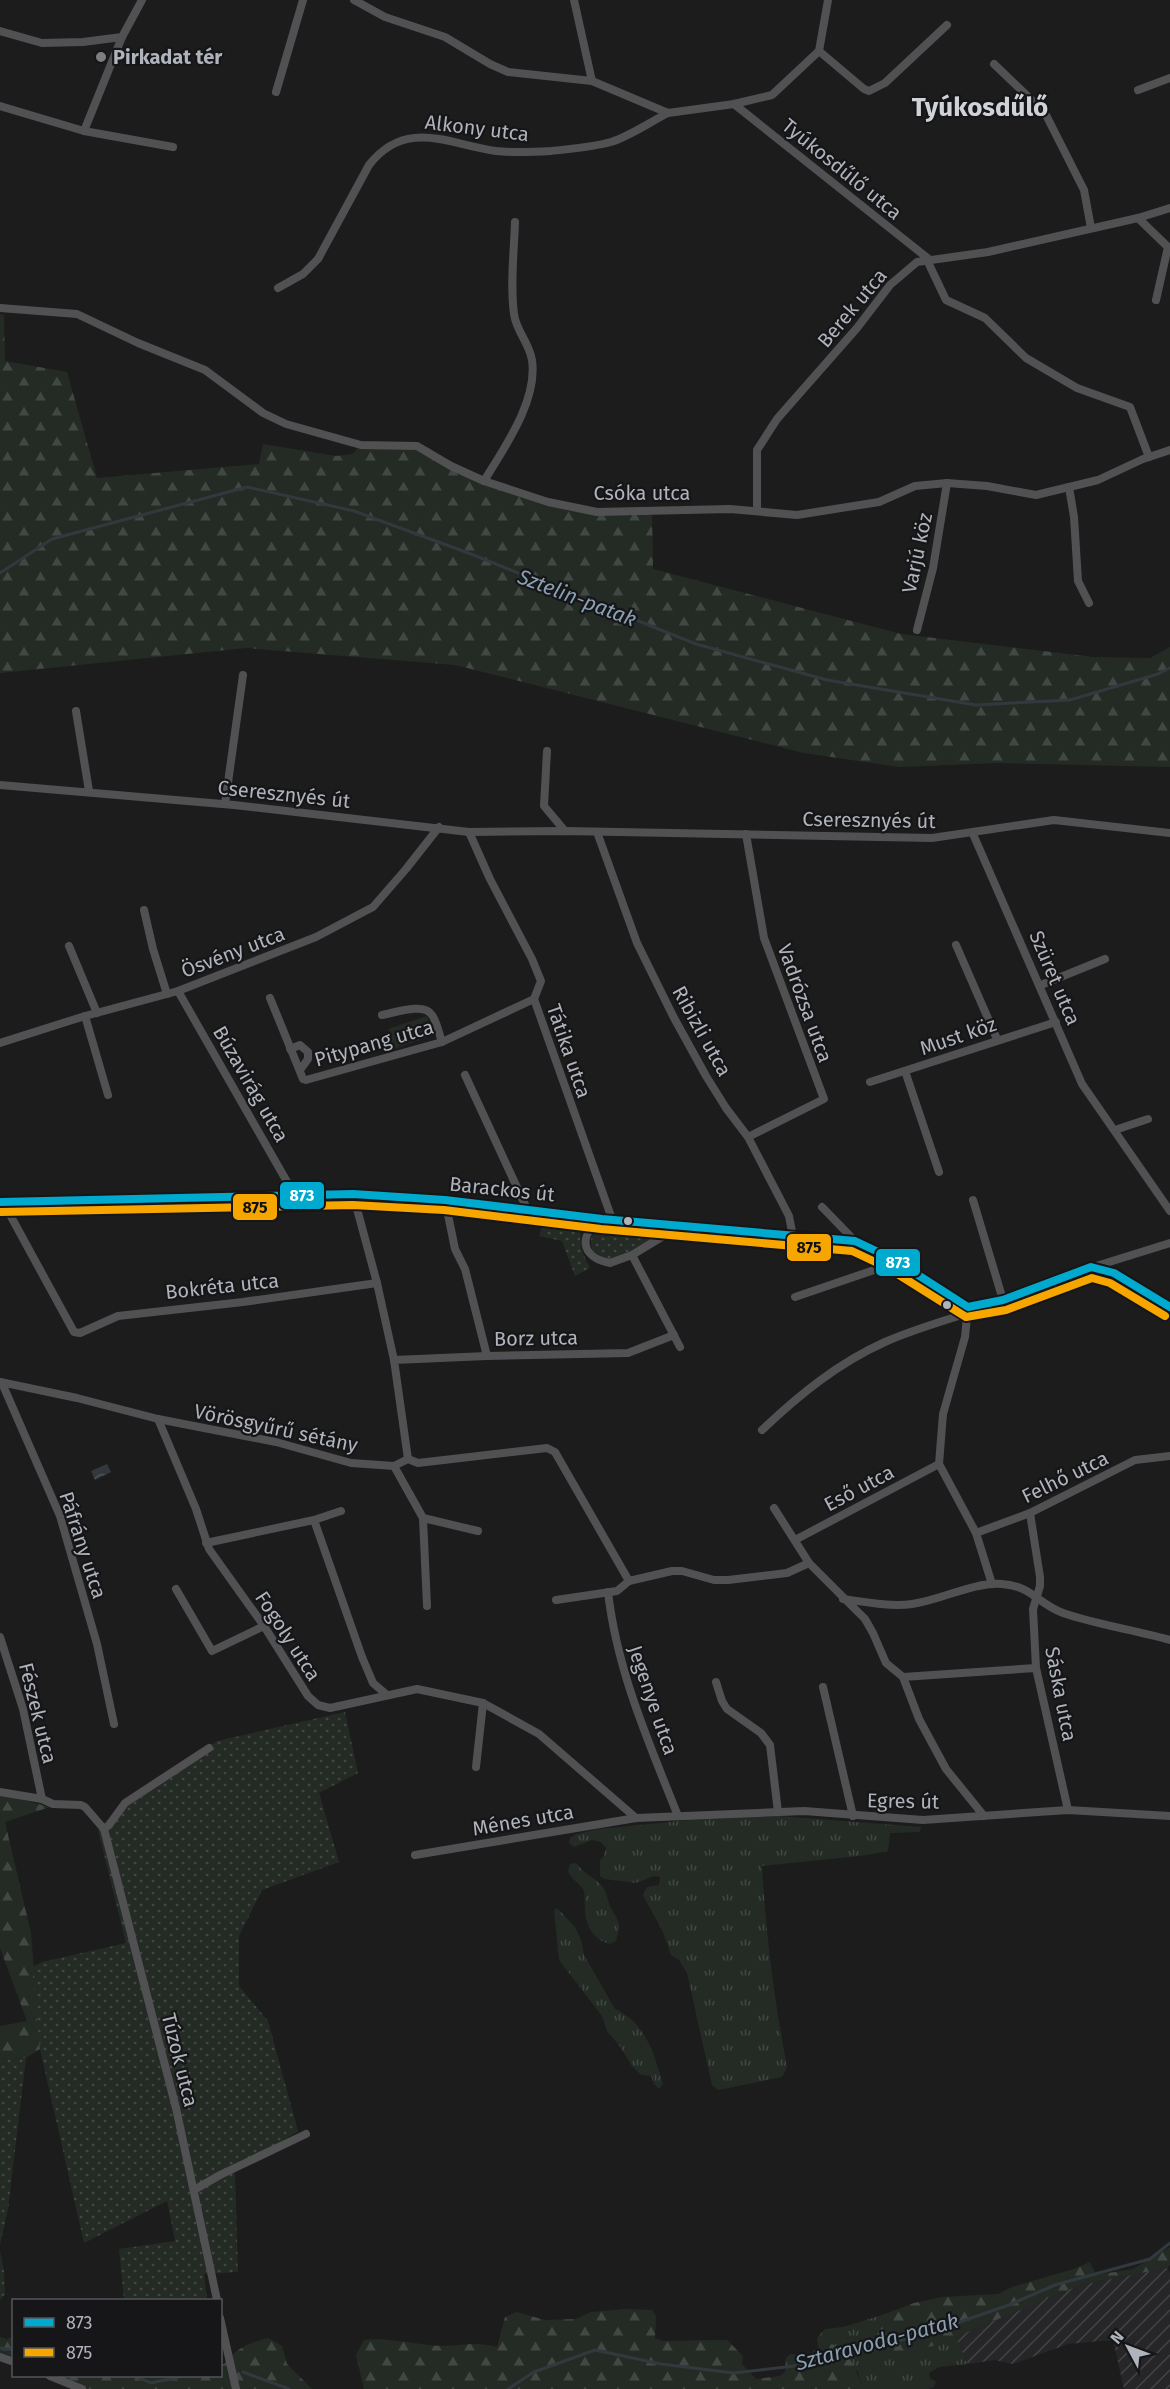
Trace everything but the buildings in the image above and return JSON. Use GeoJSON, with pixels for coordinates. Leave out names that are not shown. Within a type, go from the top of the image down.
{"type":"FeatureCollection","features":[{"type":"Feature","properties":{"kind":"street"},"geometry":{"type":"LineString","coordinates":[[84,131],[122,37],[142,0]]}},
{"type":"Feature","properties":{"kind":"street"},"geometry":{"type":"LineString","coordinates":[[276,92],[303,0]]}},
{"type":"Feature","properties":{"kind":"street"},"geometry":{"type":"LineString","coordinates":[[354,0],[385,17],[445,37],[508,72],[592,81],[668,113],[734,104],[772,95],[819,51],[828,0]]}},
{"type":"Feature","properties":{"kind":"street"},"geometry":{"type":"LineString","coordinates":[[574,0],[592,81]]}},
{"type":"Feature","properties":{"kind":"street"},"geometry":{"type":"LineString","coordinates":[[819,51],[869,91],[885,83],[947,25]]}},
{"type":"Feature","properties":{"kind":"street"},"geometry":{"type":"LineString","coordinates":[[0,31],[42,42],[84,42],[122,37]]}},
{"type":"Feature","properties":{"kind":"street"},"geometry":{"type":"LineString","coordinates":[[994,64],[1045,113],[1084,190],[1091,228]]}},
{"type":"Feature","properties":{"kind":"street"},"geometry":{"type":"LineString","coordinates":[[1137,90],[1170,78]]}},
{"type":"Feature","properties":{"kind":"street","name":"Tyúkosdűlő utca"},"geometry":{"type":"LineString","coordinates":[[734,104],[928,260],[946,300],[985,318],[1026,358],[1077,388],[1130,407],[1149,457]]}},
{"type":"Feature","properties":{"kind":"street"},"geometry":{"type":"LineString","coordinates":[[0,106],[84,131],[173,147]]}},
{"type":"Feature","properties":{"kind":"street","name":"Alkony utca"},"geometry":{"type":"LineString","coordinates":[[278,288],[303,274],[318,259],[369,165],[388,146],[404,139],[422,136],[497,151],[521,153],[553,151],[611,142],[668,113]]}},
{"type":"Feature","properties":{"kind":"street","name":"Berek utca"},"geometry":{"type":"LineString","coordinates":[[757,510],[757,450],[777,419],[857,328],[890,285],[917,262],[988,252],[1138,218],[1170,208]]}},
{"type":"Feature","properties":{"kind":"street"},"geometry":{"type":"LineString","coordinates":[[1138,218],[1168,247],[1156,300]]}},
{"type":"Feature","properties":{"kind":"street"},"geometry":{"type":"LineString","coordinates":[[484,481],[511,437],[525,404],[532,375],[532,359],[527,343],[521,337],[514,315],[515,222]]}},
{"type":"Feature","properties":{"kind":"street","name":"Csóka utca"},"geometry":{"type":"LineString","coordinates":[[0,308],[77,314],[138,343],[205,370],[263,413],[286,424],[361,445],[417,446],[451,466],[484,481],[548,502],[597,512],[757,510],[797,515],[879,502],[915,486],[947,483],[987,486],[1036,495],[1098,480],[1170,450]]}},
{"type":"Feature","properties":{"kind":"street","name":"Varjú köz"},"geometry":{"type":"LineString","coordinates":[[917,630],[933,568],[947,483]]}},
{"type":"Feature","properties":{"kind":"street"},"geometry":{"type":"LineString","coordinates":[[1069,487],[1074,517],[1078,581],[1089,603]]}},
{"type":"Feature","properties":{"kind":"street"},"geometry":{"type":"LineString","coordinates":[[225,804],[243,675]]}},
{"type":"Feature","properties":{"kind":"street"},"geometry":{"type":"LineString","coordinates":[[76,711],[89,791]]}},
{"type":"Feature","properties":{"kind":"street"},"geometry":{"type":"LineString","coordinates":[[547,751],[544,806],[565,831]]}},
{"type":"Feature","properties":{"kind":"street","name":"Cseresznyés út"},"geometry":{"type":"LineString","coordinates":[[0,785],[225,804],[470,832],[565,831],[932,838],[973,834],[1019,824],[1054,820],[1170,833]]}},
{"type":"Feature","properties":{"kind":"street","name":"Ösvény utca"},"geometry":{"type":"LineString","coordinates":[[0,1043],[85,1016],[178,991],[316,937],[373,907],[439,827]]}},
{"type":"Feature","properties":{"kind":"street","name":"Tátika utca"},"geometry":{"type":"LineString","coordinates":[[470,832],[490,879],[540,981],[534,999],[607,1219]]}},
{"type":"Feature","properties":{"kind":"street","name":"Ribizli utca"},"geometry":{"type":"LineString","coordinates":[[597,832],[637,943],[706,1076],[748,1137],[789,1216],[793,1237]]}},
{"type":"Feature","properties":{"kind":"street","name":"Vadrózsa utca"},"geometry":{"type":"LineString","coordinates":[[746,834],[764,938],[824,1099],[748,1137]]}},
{"type":"Feature","properties":{"kind":"street","name":"Szüret utca"},"geometry":{"type":"LineString","coordinates":[[973,834],[1041,985],[1082,1084],[1170,1210]]}},
{"type":"Feature","properties":{"kind":"street"},"geometry":{"type":"LineString","coordinates":[[144,910],[167,994]]}},
{"type":"Feature","properties":{"kind":"street"},"geometry":{"type":"LineString","coordinates":[[956,945],[997,1039]]}},
{"type":"Feature","properties":{"kind":"street"},"geometry":{"type":"LineString","coordinates":[[69,946],[98,1013]]}},
{"type":"Feature","properties":{"kind":"street"},"geometry":{"type":"LineString","coordinates":[[1041,985],[1105,959]]}},
{"type":"Feature","properties":{"kind":"street","name":"Búzavirág utca"},"geometry":{"type":"LineString","coordinates":[[178,991],[294,1194]]}},
{"type":"Feature","properties":{"kind":"street","name":"Pitypang utca"},"geometry":{"type":"LineString","coordinates":[[270,998],[303,1079],[442,1042],[534,999]]}},
{"type":"Feature","properties":{"kind":"street"},"geometry":{"type":"LineString","coordinates":[[382,1015],[417,1009],[426,1010],[432,1015],[442,1042]]}},
{"type":"Feature","properties":{"kind":"street"},"geometry":{"type":"LineString","coordinates":[[85,1016],[108,1095]]}},
{"type":"Feature","properties":{"kind":"street","name":"Must köz"},"geometry":{"type":"LineString","coordinates":[[870,1082],[997,1039],[1056,1022]]}},
{"type":"Feature","properties":{"kind":"street"},"geometry":{"type":"LineString","coordinates":[[290,1049],[300,1045],[308,1052],[308,1059],[300,1070]]}},
{"type":"Feature","properties":{"kind":"street"},"geometry":{"type":"LineString","coordinates":[[905,1071],[939,1172]]}},
{"type":"Feature","properties":{"kind":"street"},"geometry":{"type":"LineString","coordinates":[[465,1076],[527,1209]]}},
{"type":"Feature","properties":{"kind":"street"},"geometry":{"type":"LineString","coordinates":[[1115,1130],[1148,1119]]}},
{"type":"Feature","properties":{"kind":"street"},"geometry":{"type":"LineString","coordinates":[[353,1194],[377,1283],[394,1360],[408,1459]]}},
{"type":"Feature","properties":{"kind":"street","name":"Barackos út"},"geometry":{"type":"LineString","coordinates":[[1,1202],[353,1194],[445,1200],[607,1219],[855,1241]]}},
{"type":"Feature","properties":{"kind":"street"},"geometry":{"type":"LineString","coordinates":[[445,1200],[455,1249],[465,1269],[487,1356]]}},
{"type":"Feature","properties":{"kind":"street"},"geometry":{"type":"LineString","coordinates":[[973,1200],[1003,1300]]}},
{"type":"Feature","properties":{"kind":"street","name":"Bokréta utca"},"geometry":{"type":"LineString","coordinates":[[1,1202],[74,1332],[80,1333],[118,1316],[377,1283]]}},
{"type":"Feature","properties":{"kind":"street","name":"Barackos út"},"geometry":{"type":"LineString","coordinates":[[822,1207],[855,1241],[892,1259],[968,1310]]}},
{"type":"Feature","properties":{"kind":"street"},"geometry":{"type":"LineString","coordinates":[[607,1219],[589,1229],[586,1235],[586,1246],[598,1260],[610,1263],[632,1255],[680,1226]]}},
{"type":"Feature","properties":{"kind":"street"},"geometry":{"type":"LineString","coordinates":[[762,1430],[794,1400],[835,1369],[883,1343],[968,1310],[1003,1300],[1091,1267],[1170,1243]]}},
{"type":"Feature","properties":{"kind":"street"},"geometry":{"type":"LineString","coordinates":[[632,1255],[680,1347]]}},
{"type":"Feature","properties":{"kind":"street"},"geometry":{"type":"LineString","coordinates":[[795,1296],[883,1267],[892,1259]]}},
{"type":"Feature","properties":{"kind":"street"},"geometry":{"type":"LineString","coordinates":[[1091,1267],[1114,1273],[1170,1306]]}},
{"type":"Feature","properties":{"kind":"street"},"geometry":{"type":"LineString","coordinates":[[968,1310],[965,1337],[943,1414],[939,1464],[976,1533],[992,1584]]}},
{"type":"Feature","properties":{"kind":"street","name":"Borz utca"},"geometry":{"type":"LineString","coordinates":[[394,1360],[628,1353],[674,1335]]}},
{"type":"Feature","properties":{"kind":"street","name":"Vörösgyűrű sétány"},"geometry":{"type":"LineString","coordinates":[[1,1383],[77,1398],[158,1419],[276,1442],[351,1463],[394,1466]]}},
{"type":"Feature","properties":{"kind":"street","name":"Páfrány utca"},"geometry":{"type":"LineString","coordinates":[[1,1383],[60,1516],[97,1644],[114,1724]]}},
{"type":"Feature","properties":{"kind":"street","name":"Fogoly utca"},"geometry":{"type":"LineString","coordinates":[[158,1419],[196,1509],[206,1543],[264,1626],[308,1696],[318,1705],[330,1708],[417,1689],[483,1703],[539,1734],[636,1818]]}},
{"type":"Feature","properties":{"kind":"street"},"geometry":{"type":"LineString","coordinates":[[427,1606],[423,1518],[394,1466],[408,1459],[418,1463],[547,1448],[555,1452],[629,1581]]}},
{"type":"Feature","properties":{"kind":"street","name":"Felhő utca"},"geometry":{"type":"LineString","coordinates":[[976,1533],[1030,1513],[1136,1460],[1170,1456]]}},
{"type":"Feature","properties":{"kind":"street","name":"Eső utca"},"geometry":{"type":"LineString","coordinates":[[795,1540],[939,1464]]}},
{"type":"Feature","properties":{"kind":"street"},"geometry":{"type":"LineString","coordinates":[[774,1508],[809,1563],[865,1619],[886,1664],[903,1677],[909,1698],[941,1759],[984,1816]]}},
{"type":"Feature","properties":{"kind":"street"},"geometry":{"type":"LineString","coordinates":[[206,1543],[314,1520],[341,1510]]}},
{"type":"Feature","properties":{"kind":"street","name":"Sáska utca"},"geometry":{"type":"LineString","coordinates":[[1030,1513],[1040,1577],[1032,1609],[1036,1668],[1068,1810]]}},
{"type":"Feature","properties":{"kind":"street"},"geometry":{"type":"LineString","coordinates":[[423,1518],[478,1531]]}},
{"type":"Feature","properties":{"kind":"street"},"geometry":{"type":"LineString","coordinates":[[314,1520],[373,1683],[387,1695]]}},
{"type":"Feature","properties":{"kind":"street"},"geometry":{"type":"LineString","coordinates":[[556,1600],[617,1591],[629,1581],[672,1571],[682,1571],[714,1580],[787,1573],[809,1563]]}},
{"type":"Feature","properties":{"kind":"street"},"geometry":{"type":"LineString","coordinates":[[843,1599],[871,1603],[911,1604],[992,1584],[1012,1585],[1036,1595],[1041,1602],[1063,1613],[1170,1640]]}},
{"type":"Feature","properties":{"kind":"street"},"geometry":{"type":"LineString","coordinates":[[176,1589],[212,1651],[264,1626]]}},
{"type":"Feature","properties":{"kind":"street","name":"Jegenye utca"},"geometry":{"type":"LineString","coordinates":[[608,1592],[617,1652],[632,1701],[678,1816]]}},
{"type":"Feature","properties":{"kind":"street","name":"Fészek utca"},"geometry":{"type":"LineString","coordinates":[[0,1637],[23,1709],[42,1798]]}},
{"type":"Feature","properties":{"kind":"street"},"geometry":{"type":"LineString","coordinates":[[903,1677],[1036,1668]]}},
{"type":"Feature","properties":{"kind":"street"},"geometry":{"type":"LineString","coordinates":[[716,1683],[727,1709],[761,1733],[773,1751],[778,1812]]}},
{"type":"Feature","properties":{"kind":"street"},"geometry":{"type":"LineString","coordinates":[[823,1687],[853,1816]]}},
{"type":"Feature","properties":{"kind":"street"},"geometry":{"type":"LineString","coordinates":[[476,1767],[483,1703]]}},
{"type":"Feature","properties":{"kind":"street"},"geometry":{"type":"LineString","coordinates":[[104,1829],[125,1803],[209,1748]]}},
{"type":"Feature","properties":{"kind":"street","name":"Túzok utca"},"geometry":{"type":"LineString","coordinates":[[0,1792],[42,1798],[53,1804],[81,1805],[104,1829],[176,2108],[217,2299]]}},
{"type":"Feature","properties":{"kind":"street","name":"Egres út"},"geometry":{"type":"LineString","coordinates":[[636,1818],[804,1811],[923,1820],[1068,1810],[1170,1816]]}},
{"type":"Feature","properties":{"kind":"street","name":"Ménes utca"},"geometry":{"type":"LineString","coordinates":[[415,1855],[636,1818]]}},
{"type":"Feature","properties":{"kind":"street"},"geometry":{"type":"LineString","coordinates":[[194,2190],[306,2134]]}},
{"type":"Feature","properties":{"kind":"street"},"geometry":{"type":"LineString","coordinates":[[222,2327],[236,2389]]}},
{"type":"Feature","properties":{"kind":"street"},"geometry":{"type":"LineString","coordinates":[[52,2377],[82,2389]]}},
{"type":"Feature","properties":{"kind":"shaded area"},"geometry":{"type":"Polygon","coordinates":[[[1167,2268],[1170,2273],[1170,2389],[1124,2389],[1113,2340],[1068,2344],[1013,2364],[995,2360],[968,2364],[955,2337],[1080,2285],[1167,2268]]]}},
{"type":"Feature","properties":{"kind":"green space"},"geometry":{"type":"Polygon","coordinates":[[[0,314],[4,315],[5,361],[67,372],[97,478],[259,464],[263,444],[336,456],[352,454],[361,445],[404,444],[484,481],[597,512],[652,510],[653,569],[901,634],[1093,657],[1150,658],[1170,647],[1170,767],[997,763],[899,767],[804,753],[455,665],[246,648],[0,673],[0,314]]]}},
{"type":"Feature","properties":{"kind":"green space"},"geometry":{"type":"Polygon","coordinates":[[[427,1016],[433,1035],[394,1049],[388,1029],[427,1016]]]}},
{"type":"Feature","properties":{"kind":"green space"},"geometry":{"type":"Polygon","coordinates":[[[545,1215],[583,1220],[581,1245],[590,1268],[575,1276],[562,1241],[539,1236],[545,1215]]]}},
{"type":"Feature","properties":{"kind":"green space"},"geometry":{"type":"Polygon","coordinates":[[[607,1226],[664,1232],[625,1254],[609,1260],[593,1252],[591,1242],[592,1235],[598,1229],[607,1226]]]}},
{"type":"Feature","properties":{"kind":"green space"},"geometry":{"type":"Polygon","coordinates":[[[345,1712],[358,1773],[319,1793],[339,1862],[262,1890],[239,1936],[239,1986],[268,2021],[298,2131],[235,2172],[238,2272],[204,2274],[207,2299],[124,2299],[119,2249],[175,2241],[167,2201],[84,2243],[40,2049],[32,1967],[42,1962],[126,1943],[98,1830],[126,1802],[217,1741],[345,1712]]]}},
{"type":"Feature","properties":{"kind":"green space"},"geometry":{"type":"Polygon","coordinates":[[[0,1794],[50,1807],[5,1822],[31,1933],[40,2049],[26,2058],[0,2060],[0,2026],[27,2021],[0,1948],[0,1794]]]}},
{"type":"Feature","properties":{"kind":"green space"},"geometry":{"type":"Polygon","coordinates":[[[778,1816],[921,1827],[920,1832],[890,1833],[888,1851],[762,1866],[771,1967],[787,2067],[782,2077],[718,2090],[712,2085],[687,1973],[679,1960],[671,1955],[663,1932],[643,1895],[647,1887],[659,1885],[660,1877],[654,1876],[636,1883],[604,1879],[600,1876],[600,1860],[606,1848],[601,1842],[592,1840],[574,1847],[569,1843],[570,1838],[576,1834],[599,1829],[690,1820],[778,1816]]]}},
{"type":"Feature","properties":{"kind":"green space"},"geometry":{"type":"Polygon","coordinates":[[[576,1863],[603,1887],[618,1921],[616,1941],[610,1944],[599,1939],[588,1926],[584,1891],[568,1871],[570,1864],[576,1863]]]}},
{"type":"Feature","properties":{"kind":"green space"},"geometry":{"type":"Polygon","coordinates":[[[557,1908],[575,1927],[584,1955],[615,2009],[634,2022],[647,2040],[663,2084],[659,2089],[651,2076],[641,2075],[632,2066],[607,2031],[602,2016],[559,1960],[554,1910],[557,1908]]]}},
{"type":"Feature","properties":{"kind":"green space"},"geometry":{"type":"Polygon","coordinates":[[[26,2058],[8,2209],[0,2245],[0,2060],[26,2058]]]}},
{"type":"Feature","properties":{"kind":"green space"},"geometry":{"type":"Polygon","coordinates":[[[1170,2247],[1170,2265],[1167,2268],[1080,2285],[936,2345],[888,2358],[876,2351],[873,2327],[882,2315],[914,2303],[942,2297],[998,2294],[1012,2287],[1090,2262],[1096,2275],[1133,2269],[1170,2247]]]}},
{"type":"Feature","properties":{"kind":"green space"},"geometry":{"type":"Polygon","coordinates":[[[0,2251],[5,2294],[0,2300],[0,2251]]]}},
{"type":"Feature","properties":{"kind":"green space"},"geometry":{"type":"Polygon","coordinates":[[[626,2309],[652,2310],[656,2316],[655,2338],[663,2341],[727,2340],[743,2356],[742,2364],[756,2379],[780,2376],[785,2372],[786,2358],[790,2354],[806,2356],[818,2348],[832,2344],[844,2352],[852,2363],[863,2389],[364,2389],[356,2355],[364,2340],[442,2346],[482,2344],[497,2347],[505,2317],[516,2312],[545,2320],[576,2319],[591,2312],[626,2309]]]}},
{"type":"Feature","properties":{"kind":"green space"},"geometry":{"type":"Polygon","coordinates":[[[882,2315],[873,2327],[887,2358],[936,2345],[955,2337],[968,2364],[939,2367],[929,2373],[930,2378],[936,2382],[934,2387],[928,2389],[863,2389],[858,2372],[832,2344],[818,2348],[817,2338],[825,2329],[843,2327],[882,2315]]]}},
{"type":"Feature","properties":{"kind":"green space"},"geometry":{"type":"Polygon","coordinates":[[[0,2337],[7,2339],[12,2337],[12,2358],[0,2354],[0,2337]]]}},
{"type":"Feature","properties":{"kind":"green space"},"geometry":{"type":"Polygon","coordinates":[[[268,2338],[282,2346],[287,2364],[312,2389],[82,2389],[60,2377],[222,2377],[222,2364],[248,2344],[268,2338]]]}},
{"type":"Feature","properties":{"kind":"water"},"geometry":{"type":"Polygon","coordinates":[[[107,1464],[111,1472],[95,1480],[91,1471],[107,1464]]]}},
{"type":"Feature","properties":{"kind":"waterway","name":"Sztelin-patak"},"geometry":{"type":"LineString","coordinates":[[0,573],[52,539],[247,487],[354,511],[471,554],[696,644],[827,680],[976,705],[1070,700],[1158,674],[1170,668]]}},
{"type":"Feature","properties":{"kind":"waterway","name":"Sztaravoda-patak"},"geometry":{"type":"LineString","coordinates":[[508,2389],[534,2372],[595,2350],[661,2364],[734,2373],[812,2364],[925,2334],[1009,2305],[1055,2285],[1150,2259],[1170,2243]]}},
{"type":"Feature","properties":{"kind":"waterway","name":"Sztaravoda-patak"},"geometry":{"type":"LineString","coordinates":[[0,2348],[12,2350]]}},
{"type":"Feature","properties":{"kind":"waterway","name":"Sztaravoda-patak"},"geometry":{"type":"LineString","coordinates":[[243,2372],[289,2389]]}},
{"type":"Feature","properties":{"kind":"waterway","name":"Sztaravoda-patak"},"geometry":{"type":"LineString","coordinates":[[137,2377],[151,2383],[178,2377]]}},
{"type":"Feature","properties":{"kind":"transit line","name":"873"},"geometry":{"type":"LineString","coordinates":[[0,1202],[353,1194],[445,1200],[602,1219],[855,1241],[893,1259],[968,1307],[1003,1300],[1091,1267],[1114,1273],[1170,1307]]}},
{"type":"Feature","properties":{"kind":"transit line","name":"875"},"geometry":{"type":"LineString","coordinates":[[0,1212],[353,1205],[444,1210],[601,1229],[852,1251],[888,1268],[966,1317],[1006,1310],[1092,1278],[1110,1283],[1165,1316]]}},
{"type":"Feature","properties":{"kind":"place","name":"Pirkadat tér"},"geometry":{"type":"Point","coordinates":[101,57]}},
{"type":"Feature","properties":{"kind":"district","name":"Tyúkosdűlő"},"geometry":{"type":"Point","coordinates":[980,107]}}]}
